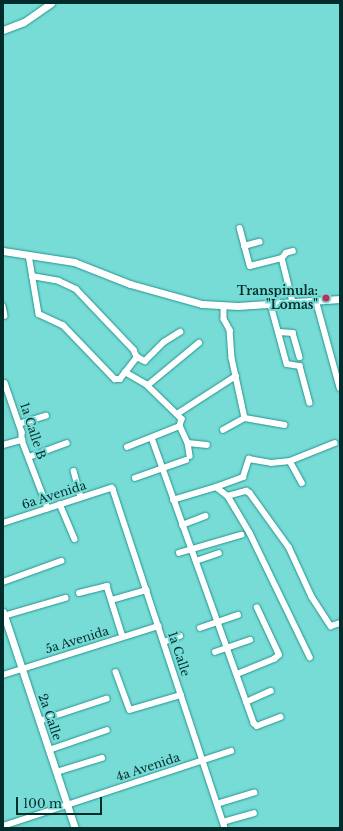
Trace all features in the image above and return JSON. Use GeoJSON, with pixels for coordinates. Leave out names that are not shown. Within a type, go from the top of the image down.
{"type":"FeatureCollection","features":[{"type":"Feature","properties":{"kind":"street"},"geometry":{"type":"LineString","coordinates":[[3,30],[24,22],[51,3]]}},
{"type":"Feature","properties":{"kind":"street"},"geometry":{"type":"LineString","coordinates":[[240,228],[251,266],[282,258],[286,252],[293,250]]}},
{"type":"Feature","properties":{"kind":"street"},"geometry":{"type":"LineString","coordinates":[[244,246],[259,242]]}},
{"type":"Feature","properties":{"kind":"street"},"geometry":{"type":"LineString","coordinates":[[3,251],[65,260],[181,300],[224,306],[271,305],[316,300],[328,298],[340,293]]}},
{"type":"Feature","properties":{"kind":"street"},"geometry":{"type":"LineString","coordinates":[[28,255],[38,313],[63,325],[112,378],[118,380],[137,357]]}},
{"type":"Feature","properties":{"kind":"street"},"geometry":{"type":"LineString","coordinates":[[282,258],[293,302]]}},
{"type":"Feature","properties":{"kind":"street"},"geometry":{"type":"LineString","coordinates":[[32,276],[59,281],[81,293],[134,350],[137,357],[148,361],[164,342],[180,332]]}},
{"type":"Feature","properties":{"kind":"street"},"geometry":{"type":"LineString","coordinates":[[328,298],[340,299]]}},
{"type":"Feature","properties":{"kind":"street"},"geometry":{"type":"LineString","coordinates":[[316,300],[340,388]]}},
{"type":"Feature","properties":{"kind":"street"},"geometry":{"type":"LineString","coordinates":[[271,305],[287,364],[300,366],[310,403]]}},
{"type":"Feature","properties":{"kind":"street"},"geometry":{"type":"LineString","coordinates":[[3,306],[5,316]]}},
{"type":"Feature","properties":{"kind":"street"},"geometry":{"type":"LineString","coordinates":[[224,306],[224,319],[230,330],[230,349],[245,418]]}},
{"type":"Feature","properties":{"kind":"street"},"geometry":{"type":"LineString","coordinates":[[278,332],[293,333],[300,357]]}},
{"type":"Feature","properties":{"kind":"street"},"geometry":{"type":"LineString","coordinates":[[148,385],[199,343]]}},
{"type":"Feature","properties":{"kind":"street"},"geometry":{"type":"LineString","coordinates":[[125,372],[148,385],[178,414],[182,421],[180,426],[188,442],[188,458],[163,469],[135,478]]}},
{"type":"Feature","properties":{"kind":"street"},"geometry":{"type":"LineString","coordinates":[[178,414],[236,376]]}},
{"type":"Feature","properties":{"kind":"street","name":"1a Calle B"},"geometry":{"type":"LineString","coordinates":[[6,383],[19,424],[22,440],[48,508]]}},
{"type":"Feature","properties":{"kind":"street"},"geometry":{"type":"LineString","coordinates":[[19,424],[46,416]]}},
{"type":"Feature","properties":{"kind":"street"},"geometry":{"type":"LineString","coordinates":[[223,430],[245,418],[284,424]]}},
{"type":"Feature","properties":{"kind":"street"},"geometry":{"type":"LineString","coordinates":[[127,447],[180,426]]}},
{"type":"Feature","properties":{"kind":"street"},"geometry":{"type":"LineString","coordinates":[[152,438],[182,525],[256,726],[280,717]]}},
{"type":"Feature","properties":{"kind":"street"},"geometry":{"type":"LineString","coordinates":[[3,445],[22,440]]}},
{"type":"Feature","properties":{"kind":"street"},"geometry":{"type":"LineString","coordinates":[[188,442],[207,445]]}},
{"type":"Feature","properties":{"kind":"street"},"geometry":{"type":"LineString","coordinates":[[29,457],[67,443]]}},
{"type":"Feature","properties":{"kind":"street"},"geometry":{"type":"LineString","coordinates":[[174,500],[243,477],[248,459],[271,463],[290,461],[334,444]]}},
{"type":"Feature","properties":{"kind":"street"},"geometry":{"type":"LineString","coordinates":[[290,461],[302,483]]}},
{"type":"Feature","properties":{"kind":"street"},"geometry":{"type":"LineString","coordinates":[[74,471],[81,497]]}},
{"type":"Feature","properties":{"kind":"street"},"geometry":{"type":"LineString","coordinates":[[216,487],[228,496],[250,533],[310,657]]}},
{"type":"Feature","properties":{"kind":"street","name":"6a Avenida"},"geometry":{"type":"LineString","coordinates":[[3,523],[111,488]]}},
{"type":"Feature","properties":{"kind":"street","name":"1a Calle"},"geometry":{"type":"LineString","coordinates":[[111,488],[128,528],[158,626],[224,825]]}},
{"type":"Feature","properties":{"kind":"street"},"geometry":{"type":"LineString","coordinates":[[228,496],[244,491],[250,493],[289,547],[313,599],[331,626],[340,623]]}},
{"type":"Feature","properties":{"kind":"street"},"geometry":{"type":"LineString","coordinates":[[60,504],[75,539]]}},
{"type":"Feature","properties":{"kind":"street"},"geometry":{"type":"LineString","coordinates":[[182,525],[205,516]]}},
{"type":"Feature","properties":{"kind":"street"},"geometry":{"type":"LineString","coordinates":[[179,553],[241,535]]}},
{"type":"Feature","properties":{"kind":"street"},"geometry":{"type":"LineString","coordinates":[[196,561],[219,553]]}},
{"type":"Feature","properties":{"kind":"street"},"geometry":{"type":"LineString","coordinates":[[3,582],[61,561]]}},
{"type":"Feature","properties":{"kind":"street"},"geometry":{"type":"LineString","coordinates":[[79,593],[104,585],[112,600],[123,637]]}},
{"type":"Feature","properties":{"kind":"street"},"geometry":{"type":"LineString","coordinates":[[112,600],[147,590]]}},
{"type":"Feature","properties":{"kind":"street"},"geometry":{"type":"LineString","coordinates":[[4,614],[65,598]]}},
{"type":"Feature","properties":{"kind":"street"},"geometry":{"type":"LineString","coordinates":[[237,674],[274,659],[279,655],[257,608]]}},
{"type":"Feature","properties":{"kind":"street","name":"2a Calle"},"geometry":{"type":"LineString","coordinates":[[4,614],[75,828]]}},
{"type":"Feature","properties":{"kind":"street"},"geometry":{"type":"LineString","coordinates":[[200,628],[238,615]]}},
{"type":"Feature","properties":{"kind":"street","name":"5a Avenida"},"geometry":{"type":"LineString","coordinates":[[3,674],[158,626]]}},
{"type":"Feature","properties":{"kind":"street"},"geometry":{"type":"LineString","coordinates":[[164,642],[180,636]]}},
{"type":"Feature","properties":{"kind":"street"},"geometry":{"type":"LineString","coordinates":[[215,652],[250,640]]}},
{"type":"Feature","properties":{"kind":"street"},"geometry":{"type":"LineString","coordinates":[[116,672],[129,709],[181,695]]}},
{"type":"Feature","properties":{"kind":"street"},"geometry":{"type":"LineString","coordinates":[[246,702],[271,691]]}},
{"type":"Feature","properties":{"kind":"street"},"geometry":{"type":"LineString","coordinates":[[39,721],[106,699]]}},
{"type":"Feature","properties":{"kind":"street"},"geometry":{"type":"LineString","coordinates":[[49,750],[107,730]]}},
{"type":"Feature","properties":{"kind":"street","name":"4a Avenida"},"geometry":{"type":"LineString","coordinates":[[3,826],[231,751]]}},
{"type":"Feature","properties":{"kind":"street"},"geometry":{"type":"LineString","coordinates":[[57,772],[102,758]]}},
{"type":"Feature","properties":{"kind":"street"},"geometry":{"type":"LineString","coordinates":[[217,804],[254,793]]}},
{"type":"Feature","properties":{"kind":"street"},"geometry":{"type":"LineString","coordinates":[[224,825],[254,813]]}},
{"type":"Feature","properties":{"kind":"place","name":"Transpinula: \"Lomas\""},"geometry":{"type":"Point","coordinates":[326,298]}}]}
